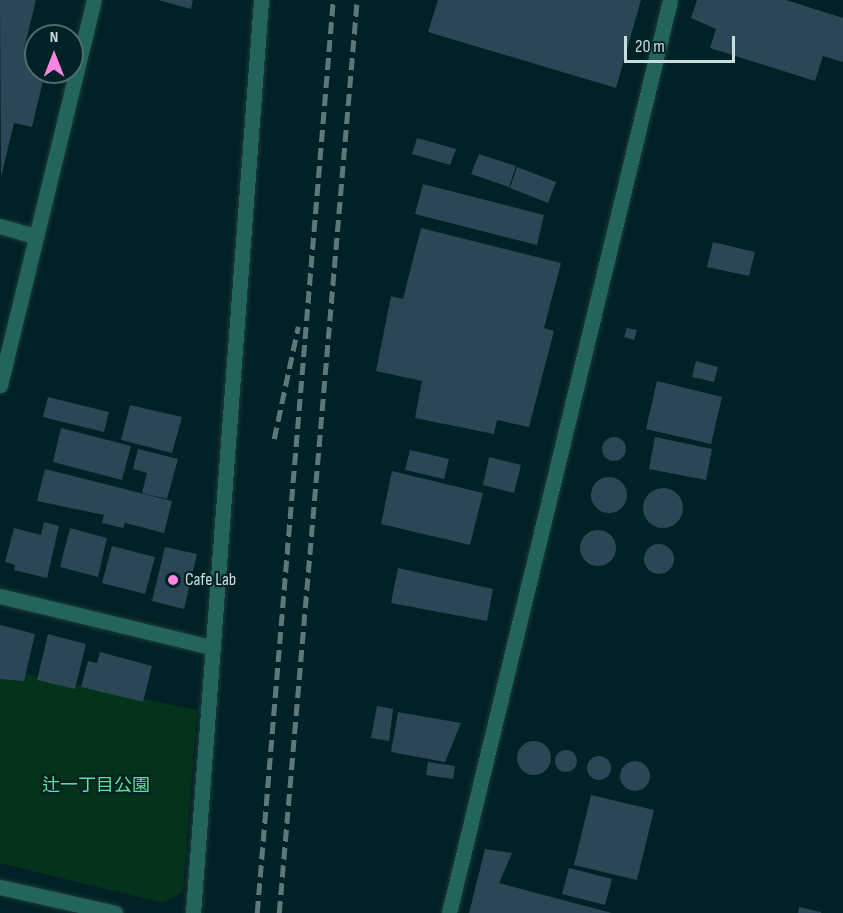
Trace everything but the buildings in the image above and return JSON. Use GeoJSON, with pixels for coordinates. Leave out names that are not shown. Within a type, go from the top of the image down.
{"type":"FeatureCollection","features":[{"type":"Feature","properties":{"kind":"street"},"geometry":{"type":"LineString","coordinates":[[0,385],[94,0]]}},
{"type":"Feature","properties":{"kind":"street"},"geometry":{"type":"LineString","coordinates":[[193,913],[211,647],[261,0]]}},
{"type":"Feature","properties":{"kind":"street"},"geometry":{"type":"LineString","coordinates":[[449,913],[670,0]]}},
{"type":"Feature","properties":{"kind":"street"},"geometry":{"type":"LineString","coordinates":[[0,226],[36,236]]}},
{"type":"Feature","properties":{"kind":"street"},"geometry":{"type":"LineString","coordinates":[[0,596],[211,647]]}},
{"type":"Feature","properties":{"kind":"street"},"geometry":{"type":"LineString","coordinates":[[0,887],[115,913]]}},
{"type":"Feature","properties":{"kind":"green space","name":"辻一丁目公園"},"geometry":{"type":"Polygon","coordinates":[[[0,669],[197,710],[183,892],[163,903],[0,863],[0,669]]]}},
{"type":"Feature","properties":{"kind":"railway"},"geometry":{"type":"LineString","coordinates":[[257,913],[333,0]]}},
{"type":"Feature","properties":{"kind":"railway"},"geometry":{"type":"LineString","coordinates":[[279,913],[357,0]]}},
{"type":"Feature","properties":{"kind":"railway"},"geometry":{"type":"LineString","coordinates":[[274,439],[298,327]]}},
{"type":"Feature","properties":{"kind":"place","name":"Cafe Lab"},"geometry":{"type":"Point","coordinates":[173,580]}}]}
